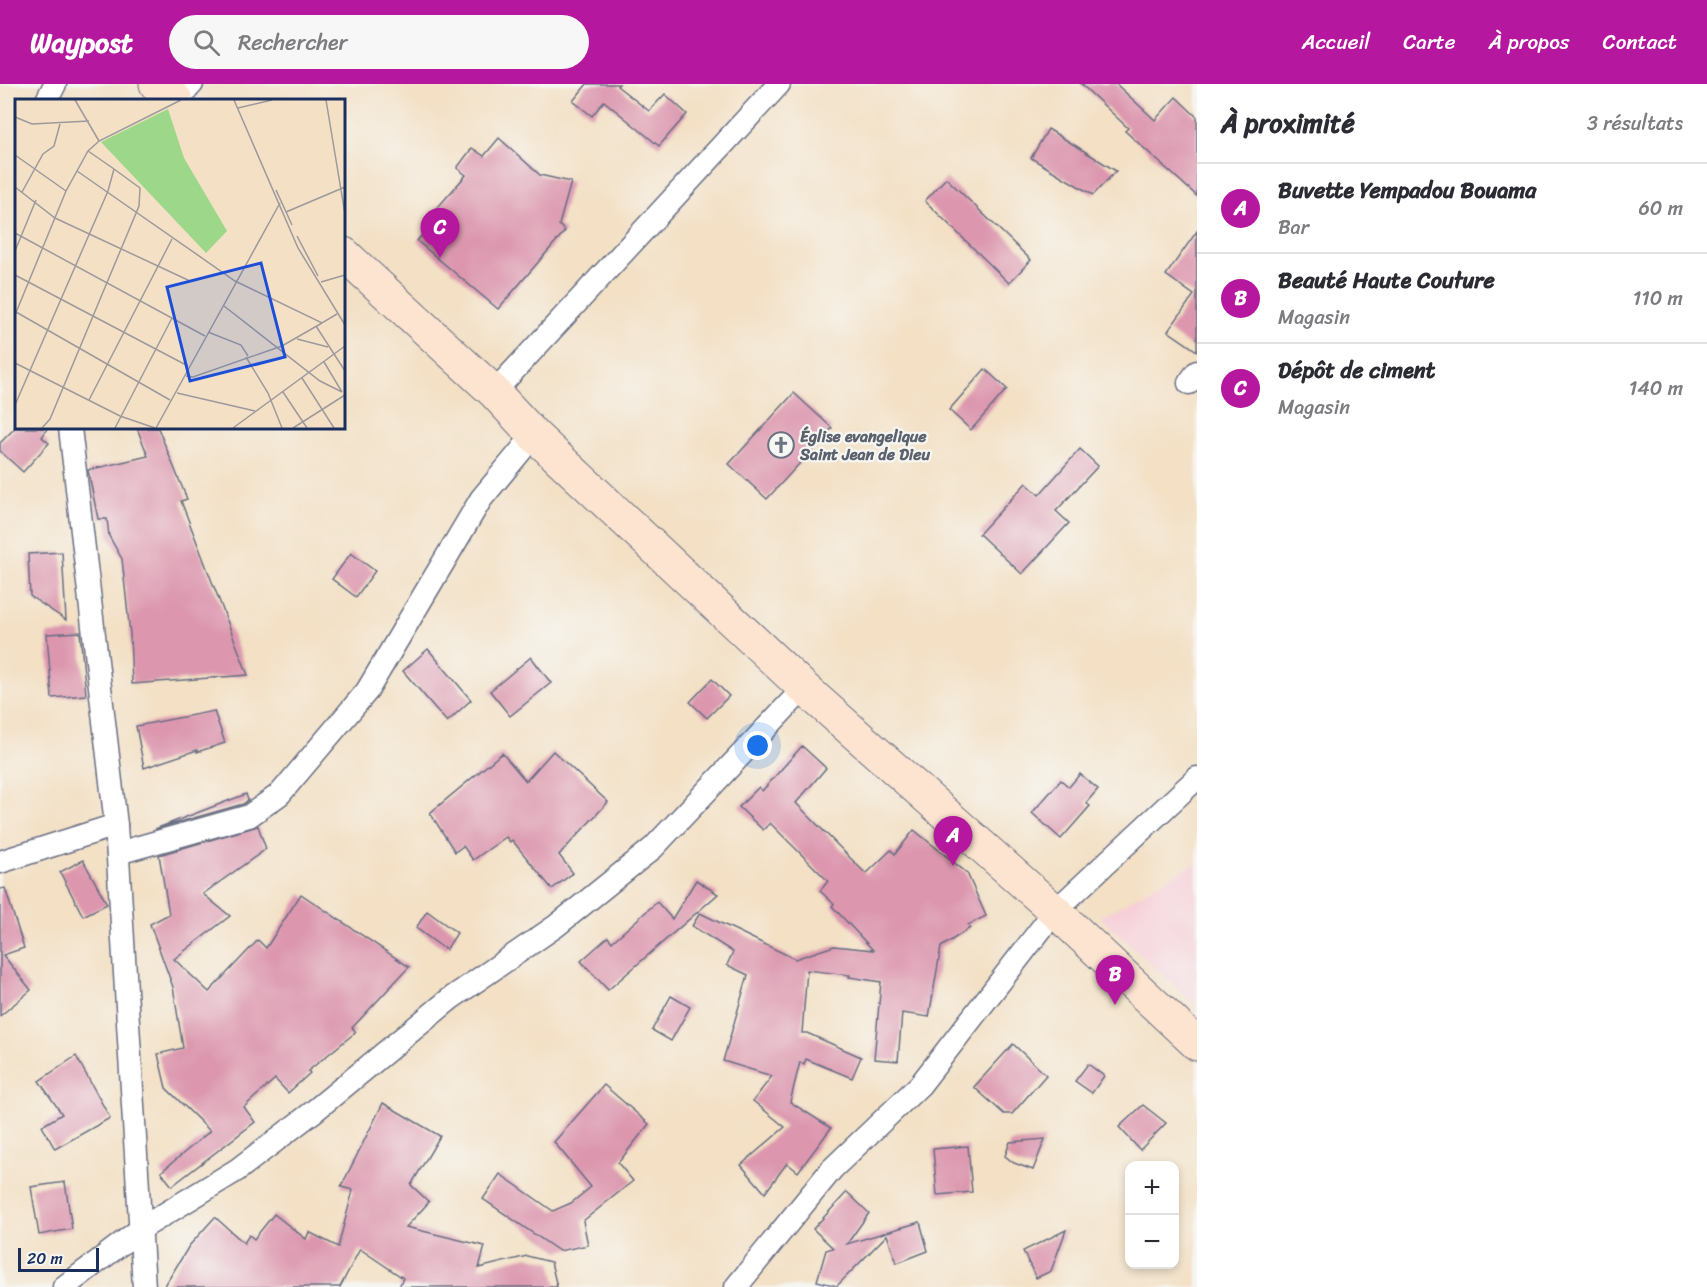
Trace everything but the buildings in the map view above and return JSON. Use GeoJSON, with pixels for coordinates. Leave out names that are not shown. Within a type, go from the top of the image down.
{"type":"FeatureCollection","features":[{"type":"Feature","properties":{"kind":"main road"},"geometry":{"type":"LineString","coordinates":[[156,84],[175,99]]}},
{"type":"Feature","properties":{"kind":"main road"},"geometry":{"type":"LineString","coordinates":[[345,255],[494,392],[534,435],[804,688],[1055,911],[1197,1044]]}},
{"type":"Feature","properties":{"kind":"street"},"geometry":{"type":"LineString","coordinates":[[48,99],[55,84]]}},
{"type":"Feature","properties":{"kind":"street"},"geometry":{"type":"LineString","coordinates":[[177,99],[192,84]]}},
{"type":"Feature","properties":{"kind":"street"},"geometry":{"type":"LineString","coordinates":[[494,392],[778,84]]}},
{"type":"Feature","properties":{"kind":"street"},"geometry":{"type":"LineString","coordinates":[[70,429],[116,825],[144,1287]]}},
{"type":"Feature","properties":{"kind":"street"},"geometry":{"type":"LineString","coordinates":[[118,853],[249,816],[280,794],[367,691],[481,500],[534,435]]}},
{"type":"Feature","properties":{"kind":"street"},"geometry":{"type":"LineString","coordinates":[[64,1287],[142,1228],[237,1170],[450,999],[556,926],[653,848],[804,688]]}},
{"type":"Feature","properties":{"kind":"street"},"geometry":{"type":"LineString","coordinates":[[736,1287],[832,1169],[920,1085],[1055,911],[1197,778]]}},
{"type":"Feature","properties":{"kind":"street"},"geometry":{"type":"LineString","coordinates":[[0,862],[116,825]]}},
{"type":"Feature","properties":{"kind":"shaded area"},"geometry":{"type":"Polygon","coordinates":[[[1197,862],[1197,1007],[1100,917],[1197,862]]]}},
{"type":"Feature","properties":{"kind":"place","name":"Dépôt de ciment"},"geometry":{"type":"Point","coordinates":[440,258]}},
{"type":"Feature","properties":{"kind":"place","name":"Église evangelique Saint Jean de Dieu"},"geometry":{"type":"Point","coordinates":[781,445]}},
{"type":"Feature","properties":{"kind":"place","name":"Buvette Yempadou Bouama"},"geometry":{"type":"Point","coordinates":[953,866]}},
{"type":"Feature","properties":{"kind":"place","name":"Beauté Haute Couture"},"geometry":{"type":"Point","coordinates":[1115,1005]}}]}
